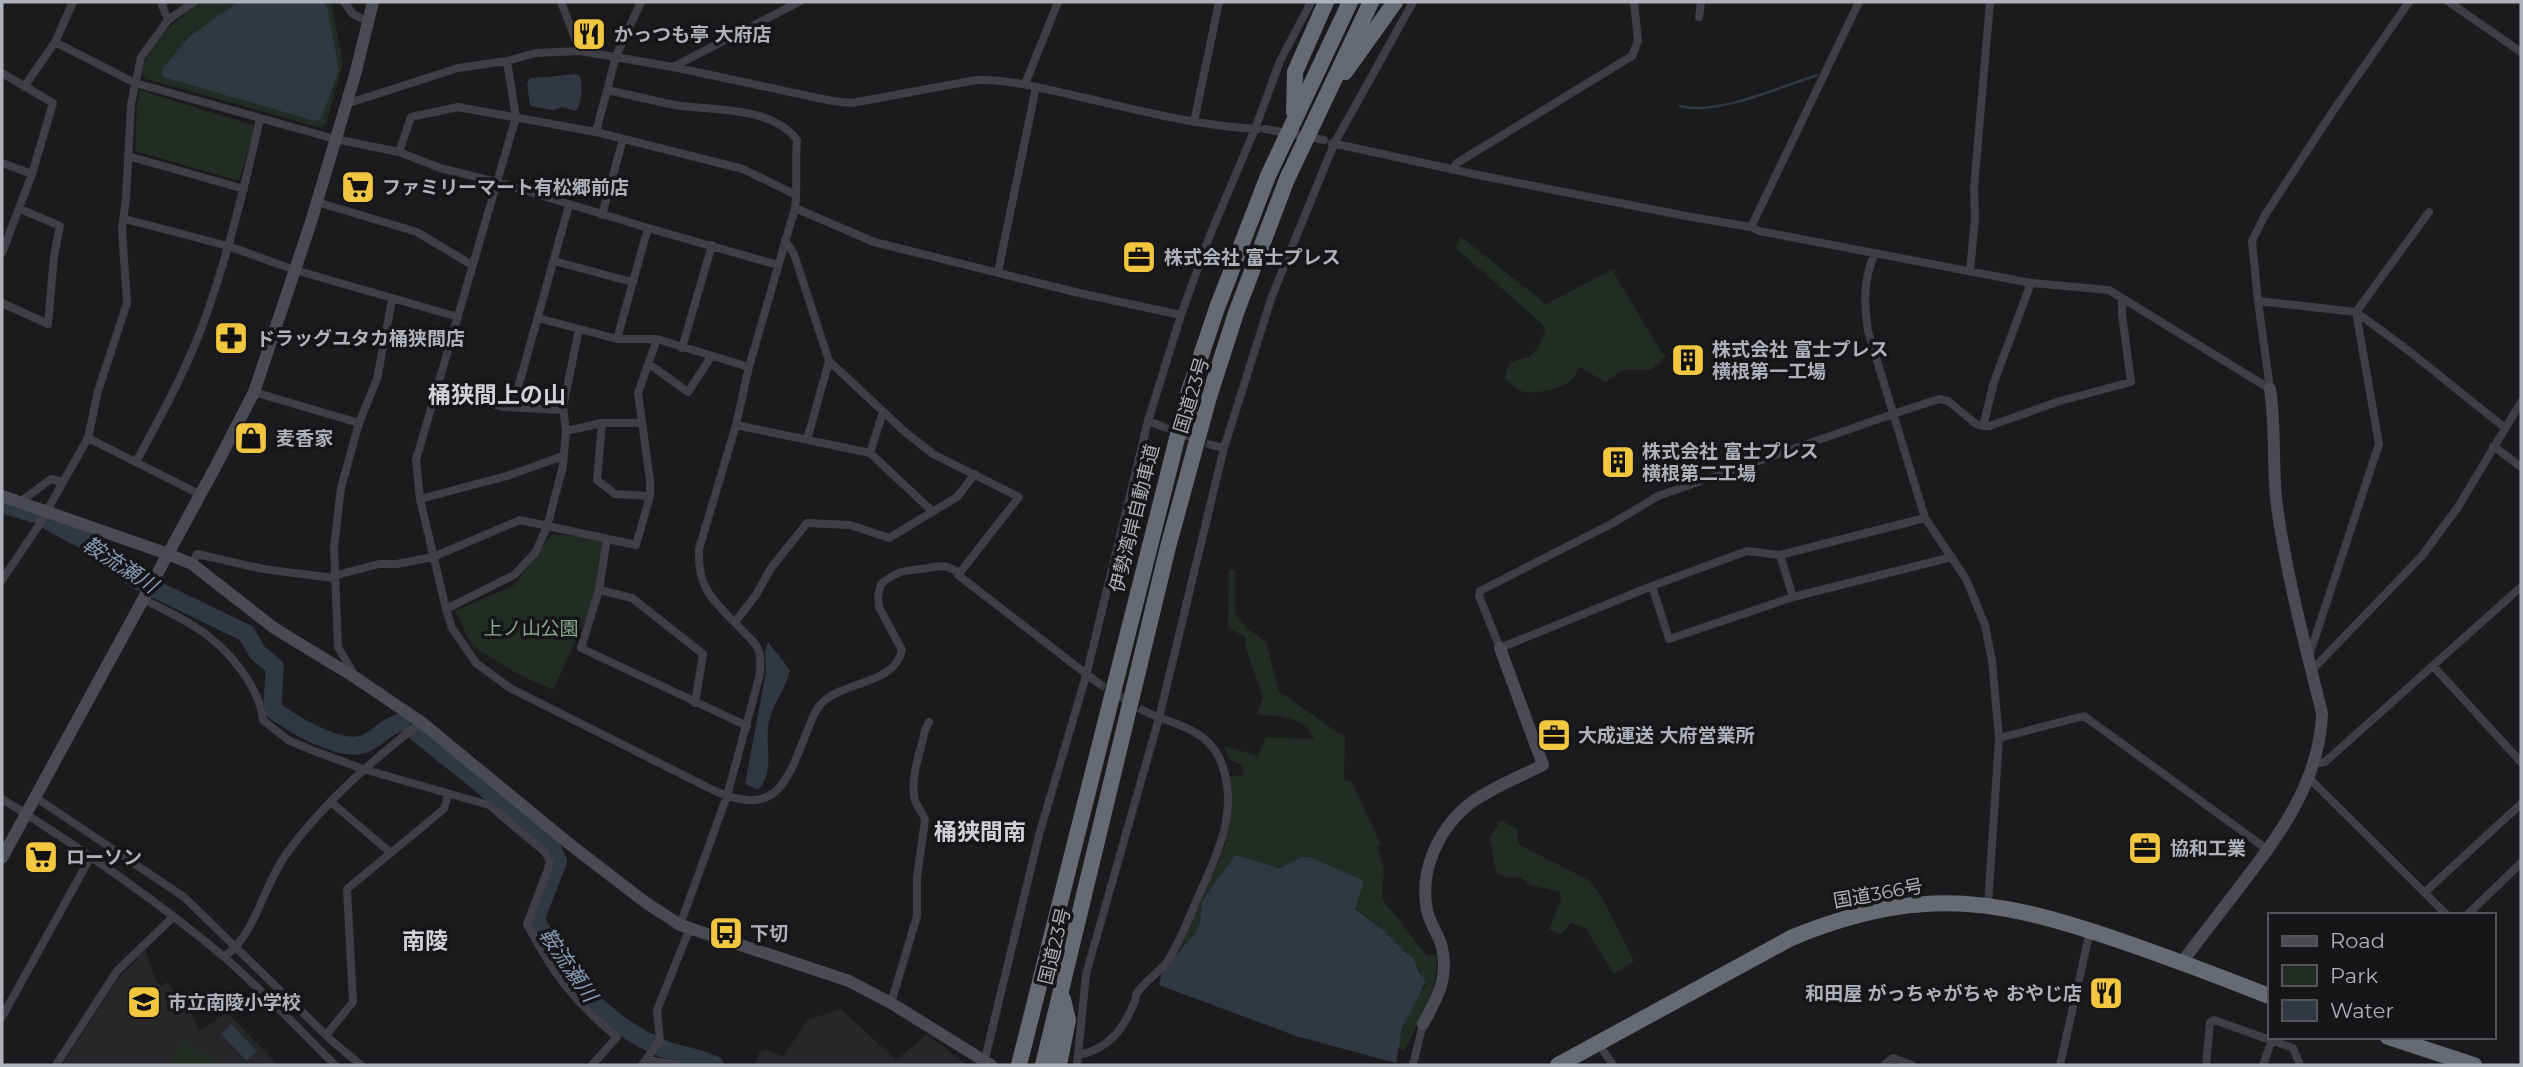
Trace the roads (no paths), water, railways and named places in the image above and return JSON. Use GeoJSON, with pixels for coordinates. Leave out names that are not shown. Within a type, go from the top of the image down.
{"type":"FeatureCollection","features":[{"type":"Feature","properties":{"kind":"highway"},"geometry":{"type":"LineString","coordinates":[[1294,112],[1295,72],[1326,2]]}},
{"type":"Feature","properties":{"kind":"highway","name":"国道23号"},"geometry":{"type":"LineString","coordinates":[[1017,1065],[1140,568],[1189,387],[1218,296],[1251,210],[1294,112],[1348,2]]}},
{"type":"Feature","properties":{"kind":"highway","name":"伊勢湾岸自動車道"},"geometry":{"type":"LineString","coordinates":[[1017,1065],[1189,391],[1217,308],[1268,176],[1348,2]]}},
{"type":"Feature","properties":{"kind":"highway","name":"国道23号"},"geometry":{"type":"LineString","coordinates":[[1045,1065],[1205,417],[1270,229],[1322,110],[1345,72],[1374,2]]}},
{"type":"Feature","properties":{"kind":"highway","name":"伊勢湾岸自動車道"},"geometry":{"type":"LineString","coordinates":[[1045,1065],[1164,560],[1209,397],[1236,313],[1287,179],[1374,2]]}},
{"type":"Feature","properties":{"kind":"highway"},"geometry":{"type":"LineString","coordinates":[[1345,72],[1395,2]]}},
{"type":"Feature","properties":{"kind":"highway","name":"国道366号"},"geometry":{"type":"LineString","coordinates":[[1558,1065],[1780,944],[1822,925],[1897,907],[1938,904],[1988,906],[2048,917],[2182,962],[2268,996]]}},
{"type":"Feature","properties":{"kind":"highway"},"geometry":{"type":"LineString","coordinates":[[1059,1065],[1068,1020],[1063,999]]}},
{"type":"Feature","properties":{"kind":"highway"},"geometry":{"type":"LineString","coordinates":[[2394,1039],[2474,1065]]}},
{"type":"Feature","properties":{"kind":"street"},"geometry":{"type":"LineString","coordinates":[[24,87],[55,42],[73,2]]}},
{"type":"Feature","properties":{"kind":"street"},"geometry":{"type":"LineString","coordinates":[[164,2],[162,5],[168,20]]}},
{"type":"Feature","properties":{"kind":"street"},"geometry":{"type":"LineString","coordinates":[[2,580],[47,511],[88,438],[98,391],[127,303],[122,229],[125,219],[131,104],[141,57],[168,20],[194,2]]}},
{"type":"Feature","properties":{"kind":"street"},"geometry":{"type":"LineString","coordinates":[[344,2],[353,14],[367,21]]}},
{"type":"Feature","properties":{"kind":"street"},"geometry":{"type":"LineString","coordinates":[[2,858],[254,392],[317,202],[373,2]]}},
{"type":"Feature","properties":{"kind":"street"},"geometry":{"type":"LineString","coordinates":[[561,2],[580,51]]}},
{"type":"Feature","properties":{"kind":"street"},"geometry":{"type":"LineString","coordinates":[[596,132],[616,56],[641,2]]}},
{"type":"Feature","properties":{"kind":"street"},"geometry":{"type":"LineString","coordinates":[[673,67],[797,2]]}},
{"type":"Feature","properties":{"kind":"street"},"geometry":{"type":"LineString","coordinates":[[1025,84],[1058,2]]}},
{"type":"Feature","properties":{"kind":"street"},"geometry":{"type":"LineString","coordinates":[[1194,122],[1219,2]]}},
{"type":"Feature","properties":{"kind":"street"},"geometry":{"type":"LineString","coordinates":[[2,496],[191,564],[274,628],[421,722],[645,902],[685,927],[849,981],[891,1003],[986,1064],[1039,835],[1086,676],[1148,421],[1181,315],[1210,235],[1255,129],[1280,61],[1311,2]]}},
{"type":"Feature","properties":{"kind":"street"},"geometry":{"type":"LineString","coordinates":[[1077,1065],[1086,974],[1159,718],[1224,448],[1272,296],[1334,144],[1413,2]]}},
{"type":"Feature","properties":{"kind":"street"},"geometry":{"type":"LineString","coordinates":[[1452,170],[1457,163],[1632,56],[1638,41],[1634,2]]}},
{"type":"Feature","properties":{"kind":"street"},"geometry":{"type":"LineString","coordinates":[[1699,17],[1701,2]]}},
{"type":"Feature","properties":{"kind":"street"},"geometry":{"type":"LineString","coordinates":[[1751,226],[1859,2]]}},
{"type":"Feature","properties":{"kind":"street"},"geometry":{"type":"LineString","coordinates":[[1970,271],[1975,218],[1974,188],[1990,2]]}},
{"type":"Feature","properties":{"kind":"street"},"geometry":{"type":"LineString","coordinates":[[2182,962],[2284,827],[2314,764],[2321,732],[2322,713],[2288,572],[2277,505],[2274,418],[2252,241],[2265,215],[2333,111],[2409,2]]}},
{"type":"Feature","properties":{"kind":"street"},"geometry":{"type":"LineString","coordinates":[[2449,2],[2521,52]]}},
{"type":"Feature","properties":{"kind":"street"},"geometry":{"type":"LineString","coordinates":[[55,42],[135,83],[335,139],[399,152],[440,168],[497,182],[778,265]]}},
{"type":"Feature","properties":{"kind":"street"},"geometry":{"type":"LineString","coordinates":[[346,104],[458,68],[507,61],[536,53],[580,51],[852,103],[976,80],[1025,84],[1194,122],[1265,129],[1324,140],[1452,170],[1686,216],[1751,226],[1759,231],[1874,254],[2031,283],[2109,290],[2270,388]]}},
{"type":"Feature","properties":{"kind":"street"},"geometry":{"type":"LineString","coordinates":[[507,61],[516,117],[416,460],[420,499],[446,608],[452,628],[476,663],[510,688],[727,796],[748,802],[758,802],[771,796],[780,786],[795,762],[820,705],[839,690],[883,674],[896,664],[902,649],[879,607],[878,596],[881,584],[897,572],[943,565],[959,573],[958,575],[1098,683]]}},
{"type":"Feature","properties":{"kind":"street"},"geometry":{"type":"LineString","coordinates":[[2,73],[53,103],[32,174],[2,253]]}},
{"type":"Feature","properties":{"kind":"street"},"geometry":{"type":"LineString","coordinates":[[998,272],[1036,87]]}},
{"type":"Feature","properties":{"kind":"street"},"geometry":{"type":"LineString","coordinates":[[607,90],[679,106],[724,110],[771,119],[789,128],[797,140],[795,208],[699,549],[698,565],[707,593],[757,646],[761,659],[760,674],[727,796],[657,1010],[660,1041],[646,1061],[677,1065]]}},
{"type":"Feature","properties":{"kind":"street"},"geometry":{"type":"LineString","coordinates":[[399,152],[411,117],[458,107],[596,132],[743,169],[796,195]]}},
{"type":"Feature","properties":{"kind":"street"},"geometry":{"type":"LineString","coordinates":[[136,462],[187,363],[202,326],[244,190],[260,119]]}},
{"type":"Feature","properties":{"kind":"street"},"geometry":{"type":"LineString","coordinates":[[602,215],[623,139]]}},
{"type":"Feature","properties":{"kind":"street"},"geometry":{"type":"LineString","coordinates":[[128,156],[244,190]]}},
{"type":"Feature","properties":{"kind":"street"},"geometry":{"type":"LineString","coordinates":[[2,163],[32,174]]}},
{"type":"Feature","properties":{"kind":"street"},"geometry":{"type":"LineString","coordinates":[[317,202],[417,232],[472,265]]}},
{"type":"Feature","properties":{"kind":"street"},"geometry":{"type":"LineString","coordinates":[[513,406],[569,205]]}},
{"type":"Feature","properties":{"kind":"street"},"geometry":{"type":"LineString","coordinates":[[795,208],[874,242],[1181,315]]}},
{"type":"Feature","properties":{"kind":"street"},"geometry":{"type":"LineString","coordinates":[[2,303],[48,324],[54,256],[60,226],[20,209]]}},
{"type":"Feature","properties":{"kind":"street"},"geometry":{"type":"LineString","coordinates":[[2310,665],[2379,444],[2356,312],[2429,212]]}},
{"type":"Feature","properties":{"kind":"street"},"geometry":{"type":"LineString","coordinates":[[125,219],[228,246],[392,300],[458,317]]}},
{"type":"Feature","properties":{"kind":"street"},"geometry":{"type":"LineString","coordinates":[[617,339],[648,228]]}},
{"type":"Feature","properties":{"kind":"street"},"geometry":{"type":"LineString","coordinates":[[785,240],[794,254],[830,361],[883,412],[933,454],[1019,497],[959,573]]}},
{"type":"Feature","properties":{"kind":"street"},"geometry":{"type":"LineString","coordinates":[[682,348],[712,245]]}},
{"type":"Feature","properties":{"kind":"street"},"geometry":{"type":"LineString","coordinates":[[1874,254],[1865,279],[1864,300],[1868,331],[1925,518],[1970,588],[1985,625],[1992,661],[1999,737],[1988,906]]}},
{"type":"Feature","properties":{"kind":"street"},"geometry":{"type":"LineString","coordinates":[[554,261],[632,282]]}},
{"type":"Feature","properties":{"kind":"street"},"geometry":{"type":"LineString","coordinates":[[1983,426],[1994,382],[2031,283]]}},
{"type":"Feature","properties":{"kind":"street"},"geometry":{"type":"LineString","coordinates":[[1413,1065],[1423,1024],[1442,989],[1445,966],[1441,944],[1428,913],[1423,886],[1431,855],[1454,820],[1471,803],[1543,765],[1479,596],[1480,591],[1613,523],[1658,496],[1939,399],[1948,401],[1976,424],[1989,426],[2060,401],[2132,382],[2122,298]]}},
{"type":"Feature","properties":{"kind":"street"},"geometry":{"type":"LineString","coordinates":[[356,678],[338,647],[334,547],[341,488],[359,423],[377,379],[392,300]]}},
{"type":"Feature","properties":{"kind":"street"},"geometry":{"type":"LineString","coordinates":[[2258,301],[2356,312],[2505,428]]}},
{"type":"Feature","properties":{"kind":"street"},"geometry":{"type":"LineString","coordinates":[[538,318],[617,339],[657,339],[749,367]]}},
{"type":"Feature","properties":{"kind":"street"},"geometry":{"type":"LineString","coordinates":[[446,608],[514,575],[535,553],[547,527],[563,466],[566,431],[563,410],[579,329]]}},
{"type":"Feature","properties":{"kind":"street"},"geometry":{"type":"LineString","coordinates":[[191,564],[197,554],[264,569],[334,577],[379,564],[397,564],[433,557],[520,520],[636,545],[650,496],[638,393],[657,339]]}},
{"type":"Feature","properties":{"kind":"street"},"geometry":{"type":"LineString","coordinates":[[649,364],[688,392],[711,357]]}},
{"type":"Feature","properties":{"kind":"street"},"geometry":{"type":"LineString","coordinates":[[807,440],[830,361]]}},
{"type":"Feature","properties":{"kind":"street"},"geometry":{"type":"LineString","coordinates":[[438,390],[505,407],[563,410]]}},
{"type":"Feature","properties":{"kind":"street"},"geometry":{"type":"LineString","coordinates":[[254,392],[359,423]]}},
{"type":"Feature","properties":{"kind":"street"},"geometry":{"type":"LineString","coordinates":[[2310,665],[2421,557],[2458,507],[2521,402]]}},
{"type":"Feature","properties":{"kind":"street"},"geometry":{"type":"LineString","coordinates":[[870,453],[883,412]]}},
{"type":"Feature","properties":{"kind":"street"},"geometry":{"type":"LineString","coordinates":[[1148,421],[1161,426]]}},
{"type":"Feature","properties":{"kind":"street"},"geometry":{"type":"LineString","coordinates":[[566,431],[602,423],[641,423]]}},
{"type":"Feature","properties":{"kind":"street"},"geometry":{"type":"LineString","coordinates":[[602,423],[597,480],[615,494],[650,496]]}},
{"type":"Feature","properties":{"kind":"street"},"geometry":{"type":"LineString","coordinates":[[736,425],[870,453],[933,512]]}},
{"type":"Feature","properties":{"kind":"street"},"geometry":{"type":"LineString","coordinates":[[88,438],[199,494]]}},
{"type":"Feature","properties":{"kind":"street"},"geometry":{"type":"LineString","coordinates":[[1211,445],[1224,448]]}},
{"type":"Feature","properties":{"kind":"street"},"geometry":{"type":"LineString","coordinates":[[2493,446],[2521,467]]}},
{"type":"Feature","properties":{"kind":"street"},"geometry":{"type":"LineString","coordinates":[[420,499],[510,475],[563,456]]}},
{"type":"Feature","properties":{"kind":"street"},"geometry":{"type":"LineString","coordinates":[[735,622],[756,596],[771,568],[807,523],[850,525],[889,538],[957,497],[975,474]]}},
{"type":"Feature","properties":{"kind":"street"},"geometry":{"type":"LineString","coordinates":[[20,502],[51,479],[63,482]]}},
{"type":"Feature","properties":{"kind":"street"},"geometry":{"type":"LineString","coordinates":[[1500,648],[1746,551],[1780,555],[1925,518]]}},
{"type":"Feature","properties":{"kind":"street"},"geometry":{"type":"LineString","coordinates":[[607,539],[599,590],[581,648],[747,726]]}},
{"type":"Feature","properties":{"kind":"street"},"geometry":{"type":"LineString","coordinates":[[1780,555],[1793,597]]}},
{"type":"Feature","properties":{"kind":"street"},"geometry":{"type":"LineString","coordinates":[[1652,586],[1669,639],[1793,597],[1952,557]]}},
{"type":"Feature","properties":{"kind":"street"},"geometry":{"type":"LineString","coordinates":[[599,590],[632,598],[703,654],[695,703]]}},
{"type":"Feature","properties":{"kind":"street"},"geometry":{"type":"LineString","coordinates":[[2314,764],[2325,762],[2520,590]]}},
{"type":"Feature","properties":{"kind":"street"},"geometry":{"type":"LineString","coordinates":[[148,591],[198,628],[234,661],[261,704],[263,720],[288,740],[363,769],[489,806],[536,843],[550,861],[527,923],[555,973],[587,1013],[617,1037],[592,1065]]}},
{"type":"Feature","properties":{"kind":"street"},"geometry":{"type":"LineString","coordinates":[[2433,666],[2521,762]]}},
{"type":"Feature","properties":{"kind":"street"},"geometry":{"type":"LineString","coordinates":[[1079,1055],[1096,1051],[1107,1043],[1124,1023],[1137,992],[1166,962],[1180,940],[1221,848],[1227,817],[1227,795],[1219,758],[1208,740],[1185,726],[1144,710]]}},
{"type":"Feature","properties":{"kind":"street"},"geometry":{"type":"LineString","coordinates":[[1999,737],[2084,716],[2268,850]]}},
{"type":"Feature","properties":{"kind":"street"},"geometry":{"type":"LineString","coordinates":[[224,957],[236,948],[250,925],[274,871],[306,827],[363,769],[421,722]]}},
{"type":"Feature","properties":{"kind":"street"},"geometry":{"type":"LineString","coordinates":[[891,1003],[918,916],[917,877],[925,820],[915,802],[914,786],[929,722]]}},
{"type":"Feature","properties":{"kind":"street"},"geometry":{"type":"LineString","coordinates":[[2308,777],[2445,913]]}},
{"type":"Feature","properties":{"kind":"street"},"geometry":{"type":"LineString","coordinates":[[326,1035],[354,1002],[347,888],[444,809],[448,795]]}},
{"type":"Feature","properties":{"kind":"street"},"geometry":{"type":"LineString","coordinates":[[35,797],[184,897],[326,1035],[361,1065]]}},
{"type":"Feature","properties":{"kind":"street"},"geometry":{"type":"LineString","coordinates":[[2,799],[139,889],[224,957],[279,1007],[333,1065]]}},
{"type":"Feature","properties":{"kind":"street"},"geometry":{"type":"LineString","coordinates":[[331,802],[391,853]]}},
{"type":"Feature","properties":{"kind":"street"},"geometry":{"type":"LineString","coordinates":[[2425,892],[2521,804]]}},
{"type":"Feature","properties":{"kind":"street"},"geometry":{"type":"LineString","coordinates":[[2,1017],[90,858]]}},
{"type":"Feature","properties":{"kind":"street"},"geometry":{"type":"LineString","coordinates":[[2469,913],[2521,863]]}},
{"type":"Feature","properties":{"kind":"street"},"geometry":{"type":"LineString","coordinates":[[56,1065],[117,971],[173,917]]}},
{"type":"Feature","properties":{"kind":"street"},"geometry":{"type":"LineString","coordinates":[[2060,1065],[2090,931]]}},
{"type":"Feature","properties":{"kind":"street"},"geometry":{"type":"LineString","coordinates":[[2206,1065],[2210,1022],[2214,1020],[2268,1036]]}},
{"type":"Feature","properties":{"kind":"street"},"geometry":{"type":"LineString","coordinates":[[2263,1065],[2273,1039]]}},
{"type":"Feature","properties":{"kind":"street"},"geometry":{"type":"LineString","coordinates":[[2275,1039],[2293,1048],[2300,1065]]}},
{"type":"Feature","properties":{"kind":"street"},"geometry":{"type":"LineString","coordinates":[[1598,1043],[1614,1065]]}},
{"type":"Feature","properties":{"kind":"street"},"geometry":{"type":"LineString","coordinates":[[1884,1065],[1893,1058],[1912,1065]]}},
{"type":"Feature","properties":{"kind":"water"},"geometry":{"type":"Polygon","coordinates":[[[238,2],[322,2],[327,7],[339,70],[321,119],[315,121],[163,77],[162,69],[189,37],[238,2]]]}},
{"type":"Feature","properties":{"kind":"water"},"geometry":{"type":"Polygon","coordinates":[[[576,74],[580,76],[582,89],[576,111],[562,107],[553,110],[530,106],[527,84],[530,78],[576,74]]]}},
{"type":"Feature","properties":{"kind":"water"},"geometry":{"type":"Polygon","coordinates":[[[768,642],[790,670],[769,721],[767,775],[758,790],[745,784],[766,672],[765,651],[768,642]]]}},
{"type":"Feature","properties":{"kind":"water"},"geometry":{"type":"Polygon","coordinates":[[[1235,855],[1279,868],[1302,857],[1310,857],[1364,881],[1355,909],[1414,958],[1426,981],[1402,1028],[1396,1063],[1296,1036],[1159,985],[1162,972],[1196,932],[1202,901],[1235,855]]]}},
{"type":"Feature","properties":{"kind":"water"},"geometry":{"type":"Polygon","coordinates":[[[231,1024],[257,1051],[247,1061],[221,1034],[231,1024]]]}},
{"type":"Feature","properties":{"kind":"waterway"},"geometry":{"type":"LineString","coordinates":[[1680,106],[1695,108],[1729,104],[1817,75]]}},
{"type":"Feature","properties":{"kind":"waterway","name":"鞍流瀬川"},"geometry":{"type":"LineString","coordinates":[[2,504],[34,514]]}},
{"type":"Feature","properties":{"kind":"waterway","name":"鞍流瀬川"},"geometry":{"type":"LineString","coordinates":[[50,522],[91,544],[136,580],[246,633],[258,653],[275,667],[272,709],[303,729],[329,741],[354,746],[369,742],[391,726],[402,722]]}},
{"type":"Feature","properties":{"kind":"waterway","name":"鞍流瀬川"},"geometry":{"type":"LineString","coordinates":[[417,733],[482,785],[553,850],[558,861],[536,918],[558,960],[587,996],[623,1027],[643,1039],[670,1051],[715,1065]]}},
{"type":"Feature","properties":{"kind":"tunnel"},"geometry":{"type":"LineString","coordinates":[[1161,426],[1211,445]]}},
{"type":"Feature","properties":{"kind":"tunnel"},"geometry":{"type":"LineString","coordinates":[[1098,683],[1144,711]]}},
{"type":"Feature","properties":{"kind":"place","name":"かっつも亭 大府店"},"geometry":{"type":"Point","coordinates":[589,34]}},
{"type":"Feature","properties":{"kind":"place","name":"ファミリーマート有松郷前店"},"geometry":{"type":"Point","coordinates":[358,187]}},
{"type":"Feature","properties":{"kind":"place","name":"株式会社 富士プレス"},"geometry":{"type":"Point","coordinates":[1139,257]}},
{"type":"Feature","properties":{"kind":"place","name":"ドラッグユタカ桶狭間店"},"geometry":{"type":"Point","coordinates":[231,338]}},
{"type":"Feature","properties":{"kind":"place","name":"株式会社 富士プレス 横根第一工場"},"geometry":{"type":"Point","coordinates":[1688,360]}},
{"type":"Feature","properties":{"kind":"place","name":"麦香家"},"geometry":{"type":"Point","coordinates":[251,438]}},
{"type":"Feature","properties":{"kind":"place","name":"株式会社 富士プレス 横根第二工場"},"geometry":{"type":"Point","coordinates":[1618,462]}},
{"type":"Feature","properties":{"kind":"place","name":"大成運送 大府営業所"},"geometry":{"type":"Point","coordinates":[1554,735]}},
{"type":"Feature","properties":{"kind":"place","name":"協和工業"},"geometry":{"type":"Point","coordinates":[2145,848]}},
{"type":"Feature","properties":{"kind":"place","name":"ローソン"},"geometry":{"type":"Point","coordinates":[41,857]}},
{"type":"Feature","properties":{"kind":"place","name":"下切"},"geometry":{"type":"Point","coordinates":[726,933]}},
{"type":"Feature","properties":{"kind":"place","name":"和田屋 がっちゃがちゃ おやじ店"},"geometry":{"type":"Point","coordinates":[2106,993]}},
{"type":"Feature","properties":{"kind":"place","name":"市立南陵小学校"},"geometry":{"type":"Point","coordinates":[144,1002]}},
{"type":"Feature","properties":{"kind":"district","name":"桶狭間上の山"},"geometry":{"type":"Point","coordinates":[497,395]}},
{"type":"Feature","properties":{"kind":"district","name":"桶狭間南"},"geometry":{"type":"Point","coordinates":[980,832]}},
{"type":"Feature","properties":{"kind":"district","name":"南陵"},"geometry":{"type":"Point","coordinates":[425,941]}},
{"type":"Feature","properties":{"kind":"park label","name":"上ノ山公園"},"geometry":{"type":"Point","coordinates":[531,628]}}]}
